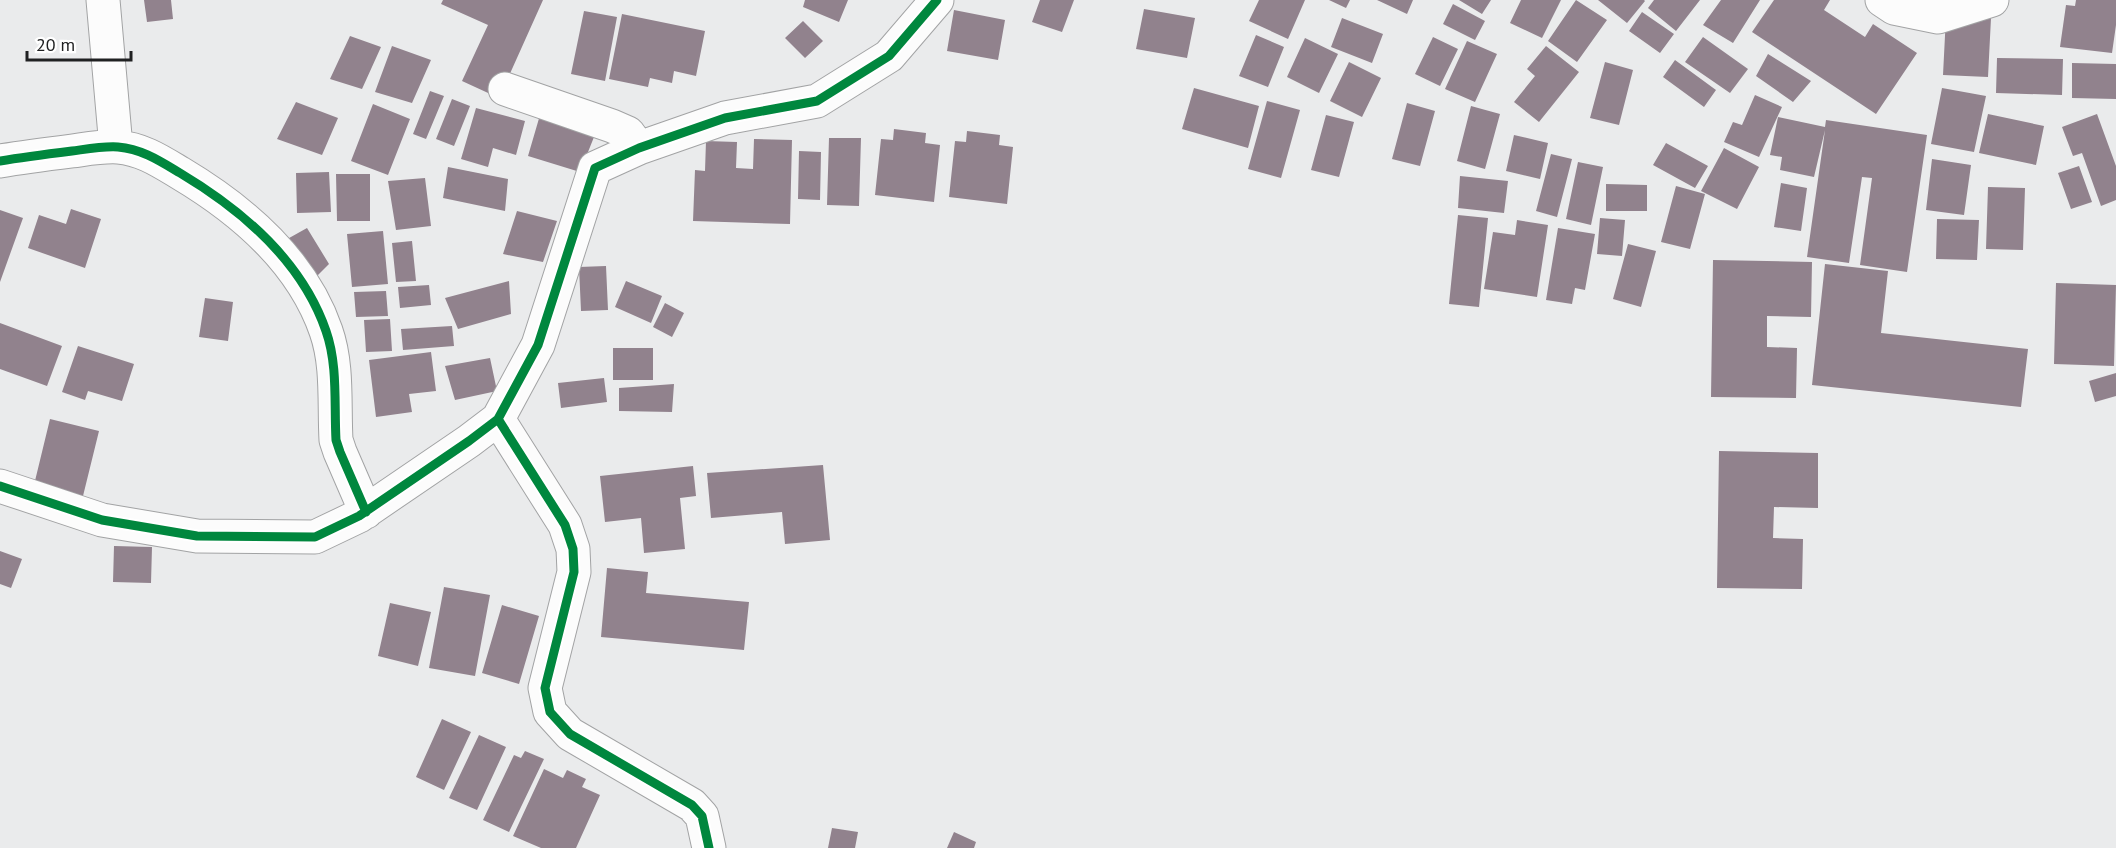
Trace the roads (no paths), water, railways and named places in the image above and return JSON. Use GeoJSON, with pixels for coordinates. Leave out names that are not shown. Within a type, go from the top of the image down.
{"type":"FeatureCollection","features":[{"type":"Feature","properties":{"kind":"street"},"geometry":{"type":"LineString","coordinates":[[103,0],[116,147]]}},
{"type":"Feature","properties":{"kind":"street"},"geometry":{"type":"LineString","coordinates":[[0,486],[102,520],[197,536],[315,537],[366,512],[498,419],[538,345],[595,168],[639,148],[725,118],[817,101],[889,56],[937,0]]}},
{"type":"Feature","properties":{"kind":"street"},"geometry":{"type":"LineString","coordinates":[[1882,0],[1894,8],[1938,17],[1992,0]]}},
{"type":"Feature","properties":{"kind":"street"},"geometry":{"type":"LineString","coordinates":[[505,89],[628,133],[639,148]]}},
{"type":"Feature","properties":{"kind":"street"},"geometry":{"type":"LineString","coordinates":[[0,161],[116,147],[133,150],[152,157],[210,191],[243,216],[273,245],[301,280],[327,332],[333,360],[336,440],[366,512]]}},
{"type":"Feature","properties":{"kind":"street"},"geometry":{"type":"LineString","coordinates":[[498,419],[565,525],[573,549],[574,572],[545,688],[550,712],[570,734],[692,805],[702,816],[709,848]]}}]}
